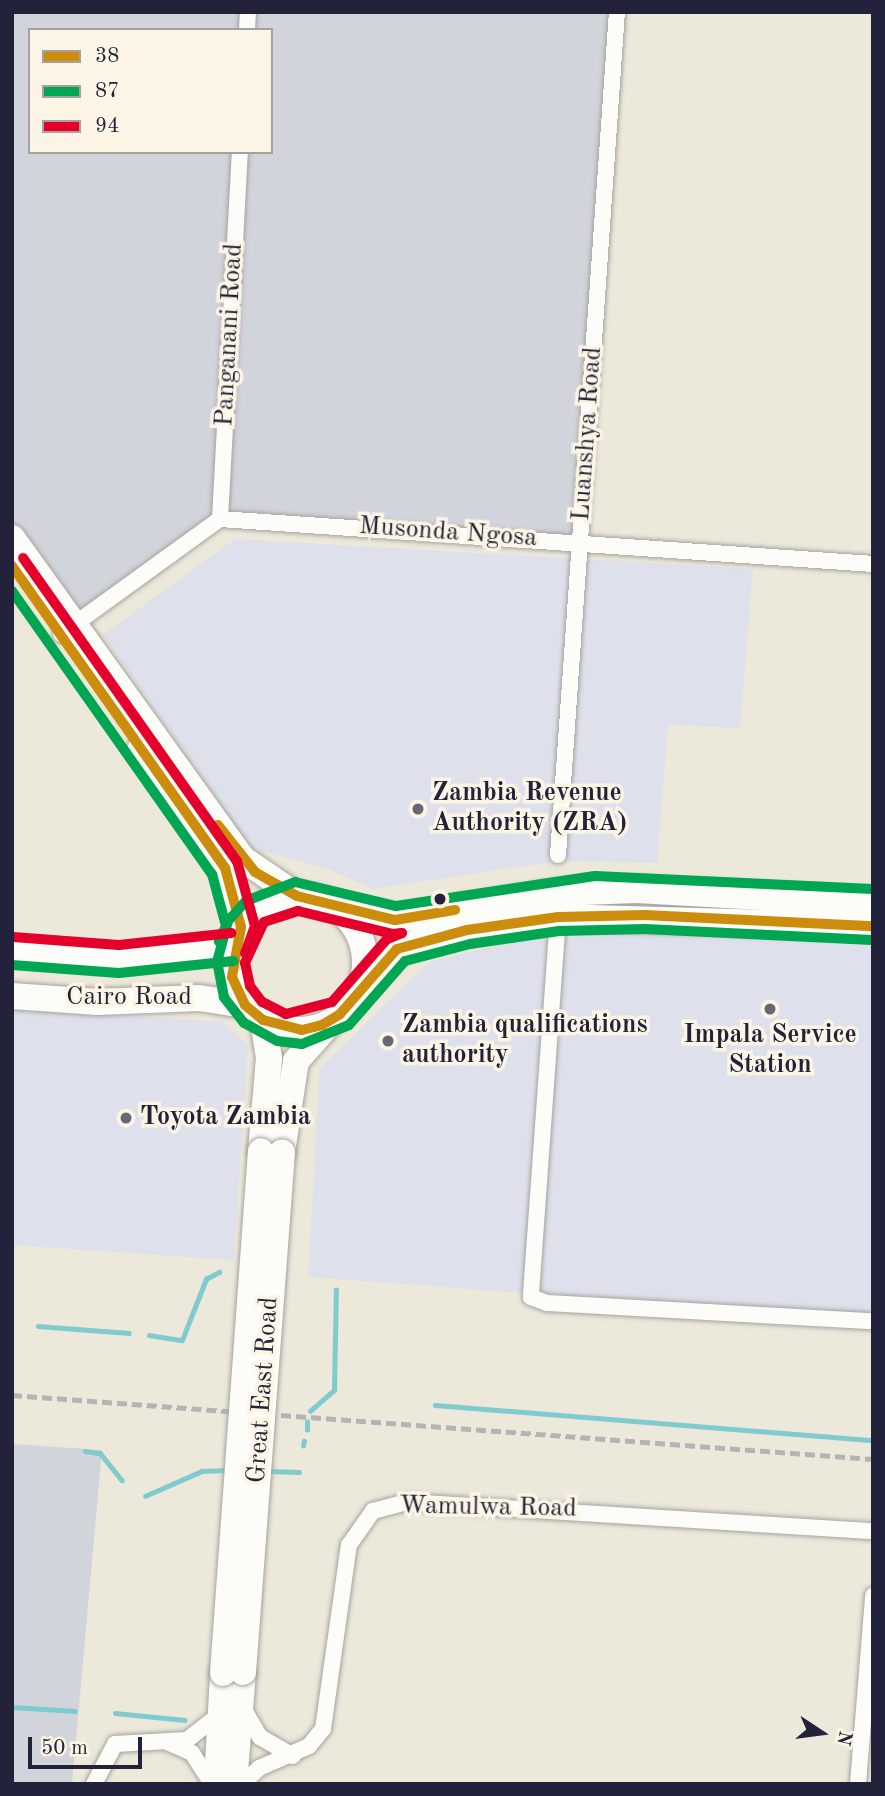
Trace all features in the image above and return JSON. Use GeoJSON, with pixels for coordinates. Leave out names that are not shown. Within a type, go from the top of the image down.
{"type":"FeatureCollection","features":[{"type":"Feature","properties":{"kind":"main road"},"geometry":{"type":"LineString","coordinates":[[12,538],[67,629],[225,868],[236,937],[232,978],[254,1012],[302,1030],[340,1014],[382,959],[421,940],[558,917],[873,926]]}},
{"type":"Feature","properties":{"kind":"main road"},"geometry":{"type":"LineString","coordinates":[[12,566],[67,629],[243,859],[297,897]]}},
{"type":"Feature","properties":{"kind":"main road"},"geometry":{"type":"LineString","coordinates":[[236,937],[275,899],[297,897],[395,920],[533,896],[638,890],[873,903]]}},
{"type":"Feature","properties":{"kind":"main road"},"geometry":{"type":"LineString","coordinates":[[336,907],[360,940],[363,981]]}},
{"type":"Feature","properties":{"kind":"main road","name":"Cairo Road"},"geometry":{"type":"LineString","coordinates":[[12,951],[119,959],[236,937]]}},
{"type":"Feature","properties":{"kind":"main road","name":"Cairo Road"},"geometry":{"type":"LineString","coordinates":[[12,996],[111,1002],[199,998],[254,1012]]}},
{"type":"Feature","properties":{"kind":"main road","name":"Great East Road"},"geometry":{"type":"LineString","coordinates":[[234,1784],[231,1708],[233,1673],[272,1152],[269,1058],[254,1012]]}},
{"type":"Feature","properties":{"kind":"main road","name":"Great East Road"},"geometry":{"type":"LineString","coordinates":[[272,1152],[299,1054],[340,1014]]}},
{"type":"Feature","properties":{"kind":"main road","name":"Great East Road"},"geometry":{"type":"LineString","coordinates":[[215,1784],[231,1708]]}},
{"type":"Feature","properties":{"kind":"street","name":"Luanshya Road"},"geometry":{"type":"LineString","coordinates":[[558,855],[617,12]]}},
{"type":"Feature","properties":{"kind":"street","name":"Panganani Road"},"geometry":{"type":"LineString","coordinates":[[220,519],[240,154]]}},
{"type":"Feature","properties":{"kind":"street","name":"Musonda Ngosa"},"geometry":{"type":"LineString","coordinates":[[220,519],[873,564]]}},
{"type":"Feature","properties":{"kind":"street"},"geometry":{"type":"LineString","coordinates":[[67,629],[220,519]]}},
{"type":"Feature","properties":{"kind":"street"},"geometry":{"type":"LineString","coordinates":[[558,917],[531,1297],[547,1303],[873,1321]]}},
{"type":"Feature","properties":{"kind":"street","name":"Wamulwa Road"},"geometry":{"type":"LineString","coordinates":[[242,1784],[258,1768],[293,1756],[318,1738],[330,1708],[349,1545],[367,1517],[388,1505],[640,1512],[873,1531]]}},
{"type":"Feature","properties":{"kind":"street"},"geometry":{"type":"LineString","coordinates":[[858,1784],[868,1736],[873,1596]]}},
{"type":"Feature","properties":{"kind":"street"},"geometry":{"type":"LineString","coordinates":[[94,1784],[115,1744],[167,1742],[195,1737],[231,1708],[260,1737],[293,1756]]}},
{"type":"Feature","properties":{"kind":"street"},"geometry":{"type":"LineString","coordinates":[[167,1742],[192,1753],[215,1784]]}},
{"type":"Feature","properties":{"kind":"shaded area"},"geometry":{"type":"Polygon","coordinates":[[[12,12],[618,12],[582,536],[220,514],[68,636],[12,557],[12,12]]]}},
{"type":"Feature","properties":{"kind":"shaded area"},"geometry":{"type":"Polygon","coordinates":[[[235,539],[753,569],[740,728],[668,725],[657,863],[558,861],[373,889],[328,869],[250,848],[103,635],[235,539]]]}},
{"type":"Feature","properties":{"kind":"shaded area"},"geometry":{"type":"Polygon","coordinates":[[[575,927],[873,938],[873,1319],[308,1277],[320,1068],[429,962],[575,927]]]}},
{"type":"Feature","properties":{"kind":"shaded area"},"geometry":{"type":"Polygon","coordinates":[[[12,1008],[222,1022],[248,1045],[234,1260],[12,1245],[12,1008]]]}},
{"type":"Feature","properties":{"kind":"shaded area"},"geometry":{"type":"Polygon","coordinates":[[[12,1444],[102,1450],[72,1784],[12,1784],[12,1444]]]}},
{"type":"Feature","properties":{"kind":"waterway"},"geometry":{"type":"LineString","coordinates":[[149,1335],[182,1340],[206,1279],[219,1272]]}},
{"type":"Feature","properties":{"kind":"waterway"},"geometry":{"type":"LineString","coordinates":[[310,1411],[334,1390],[336,1290]]}},
{"type":"Feature","properties":{"kind":"waterway"},"geometry":{"type":"LineString","coordinates":[[38,1326],[129,1333]]}},
{"type":"Feature","properties":{"kind":"waterway"},"geometry":{"type":"LineString","coordinates":[[435,1405],[873,1440]]}},
{"type":"Feature","properties":{"kind":"waterway"},"geometry":{"type":"LineString","coordinates":[[307,1422],[307,1430]]}},
{"type":"Feature","properties":{"kind":"waterway"},"geometry":{"type":"LineString","coordinates":[[303,1446],[304,1441]]}},
{"type":"Feature","properties":{"kind":"waterway"},"geometry":{"type":"LineString","coordinates":[[85,1451],[100,1453],[122,1480]]}},
{"type":"Feature","properties":{"kind":"waterway"},"geometry":{"type":"LineString","coordinates":[[145,1496],[202,1471],[228,1470]]}},
{"type":"Feature","properties":{"kind":"waterway"},"geometry":{"type":"LineString","coordinates":[[268,1471],[299,1472]]}},
{"type":"Feature","properties":{"kind":"waterway"},"geometry":{"type":"LineString","coordinates":[[12,1707],[75,1711]]}},
{"type":"Feature","properties":{"kind":"waterway"},"geometry":{"type":"LineString","coordinates":[[115,1713],[185,1720]]}},
{"type":"Feature","properties":{"kind":"railway"},"geometry":{"type":"LineString","coordinates":[[12,1395],[873,1459]]}},
{"type":"Feature","properties":{"kind":"transit line","name":"94"},"geometry":{"type":"LineString","coordinates":[[23,558],[237,861],[255,926],[245,953]]}},
{"type":"Feature","properties":{"kind":"transit line","name":"38"},"geometry":{"type":"LineString","coordinates":[[12,566],[225,868],[241,927],[232,977],[245,1005],[263,1020],[302,1030],[322,1025],[340,1014],[397,949],[467,930],[558,917],[645,915],[873,926]]}},
{"type":"Feature","properties":{"kind":"transit line","name":"87"},"geometry":{"type":"LineString","coordinates":[[12,591],[212,874],[226,926],[219,941]]}},
{"type":"Feature","properties":{"kind":"transit line","name":"38"},"geometry":{"type":"LineString","coordinates":[[218,825],[255,872],[297,896],[395,920],[455,910]]}},
{"type":"Feature","properties":{"kind":"transit line","name":"87"},"geometry":{"type":"LineString","coordinates":[[872,940],[645,929],[559,931],[470,944],[405,961],[349,1025],[302,1044],[277,1041],[244,1023],[224,997],[217,962],[228,921],[246,901],[295,882],[396,906],[595,876],[873,889]]}},
{"type":"Feature","properties":{"kind":"transit line","name":"94"},"geometry":{"type":"LineString","coordinates":[[298,911],[392,934],[402,933],[387,939],[332,1002],[286,1014],[262,1002],[250,986],[245,963],[264,922],[298,911]]}},
{"type":"Feature","properties":{"kind":"transit line","name":"94"},"geometry":{"type":"LineString","coordinates":[[13,937],[119,945],[231,933]]}},
{"type":"Feature","properties":{"kind":"transit line","name":"87"},"geometry":{"type":"LineString","coordinates":[[12,965],[119,973],[233,961]]}},
{"type":"Feature","properties":{"kind":"place","name":"Zambia Revenue Authority (ZRA)"},"geometry":{"type":"Point","coordinates":[418,809]}},
{"type":"Feature","properties":{"kind":"place","name":"Impala Service Station"},"geometry":{"type":"Point","coordinates":[770,1009]}},
{"type":"Feature","properties":{"kind":"place","name":"Zambia qualifications authority"},"geometry":{"type":"Point","coordinates":[388,1041]}},
{"type":"Feature","properties":{"kind":"place","name":"Toyota Zambia"},"geometry":{"type":"Point","coordinates":[126,1118]}}]}
